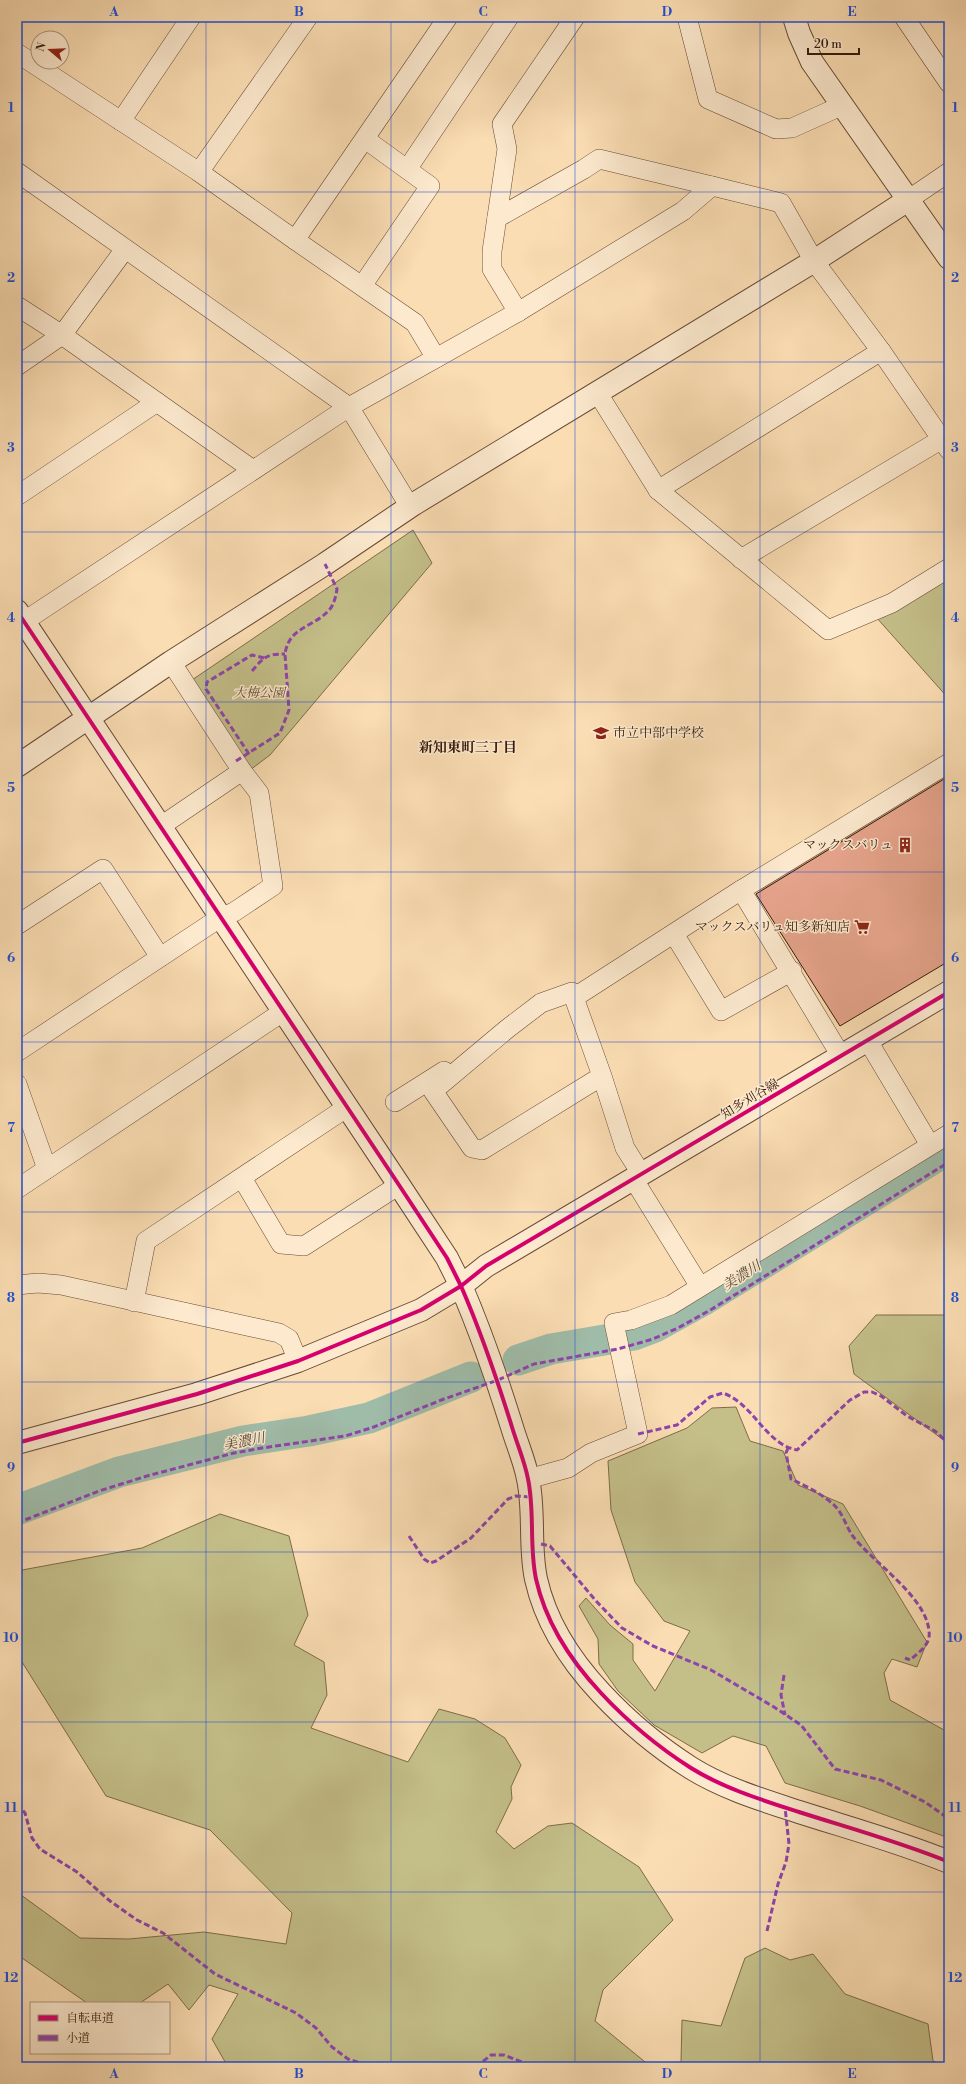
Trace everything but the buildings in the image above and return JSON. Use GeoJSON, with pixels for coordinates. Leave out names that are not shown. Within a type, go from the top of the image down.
{"type":"FeatureCollection","features":[{"type":"Feature","properties":{"kind":"street"},"geometry":{"type":"LineString","coordinates":[[199,172],[308,17]]}},
{"type":"Feature","properties":{"kind":"street"},"geometry":{"type":"LineString","coordinates":[[295,240],[448,17]]}},
{"type":"Feature","properties":{"kind":"street"},"geometry":{"type":"LineString","coordinates":[[408,168],[509,17]]}},
{"type":"Feature","properties":{"kind":"street"},"geometry":{"type":"LineString","coordinates":[[518,312],[492,269],[492,251],[507,149],[502,124],[575,17]]}},
{"type":"Feature","properties":{"kind":"street"},"geometry":{"type":"LineString","coordinates":[[687,17],[708,99],[776,129],[792,128],[841,106]]}},
{"type":"Feature","properties":{"kind":"street"},"geometry":{"type":"LineString","coordinates":[[794,17],[798,33],[812,62],[841,106],[949,258]]}},
{"type":"Feature","properties":{"kind":"street"},"geometry":{"type":"LineString","coordinates":[[904,17],[949,83]]}},
{"type":"Feature","properties":{"kind":"street"},"geometry":{"type":"LineString","coordinates":[[121,121],[186,19]]}},
{"type":"Feature","properties":{"kind":"street"},"geometry":{"type":"LineString","coordinates":[[17,54],[199,172],[415,323],[436,358]]}},
{"type":"Feature","properties":{"kind":"street"},"geometry":{"type":"LineString","coordinates":[[362,286],[430,186],[408,168],[365,139]]}},
{"type":"Feature","properties":{"kind":"street"},"geometry":{"type":"LineString","coordinates":[[497,218],[599,159],[781,203],[814,261],[881,351],[945,444],[741,559]]}},
{"type":"Feature","properties":{"kind":"street"},"geometry":{"type":"LineString","coordinates":[[17,172],[349,407],[410,507]]}},
{"type":"Feature","properties":{"kind":"street"},"geometry":{"type":"LineString","coordinates":[[17,766],[89,716],[325,564],[410,507],[814,261],[949,172]]}},
{"type":"Feature","properties":{"kind":"street"},"geometry":{"type":"LineString","coordinates":[[712,186],[683,211],[518,312],[349,407],[20,620],[89,716],[160,826],[284,1011],[346,1108],[447,1258],[478,1325],[498,1380],[528,1479],[532,1545],[536,1578],[552,1628],[580,1671],[631,1723],[691,1768],[715,1781],[770,1803],[904,1845],[949,1862]]}},
{"type":"Feature","properties":{"kind":"street"},"geometry":{"type":"LineString","coordinates":[[17,366],[62,335],[125,249]]}},
{"type":"Feature","properties":{"kind":"street"},"geometry":{"type":"LineString","coordinates":[[17,306],[62,335],[253,470]]}},
{"type":"Feature","properties":{"kind":"street"},"geometry":{"type":"LineString","coordinates":[[658,490],[881,351]]}},
{"type":"Feature","properties":{"kind":"street"},"geometry":{"type":"LineString","coordinates":[[597,392],[658,490],[828,630],[892,603],[949,568]]}},
{"type":"Feature","properties":{"kind":"street"},"geometry":{"type":"LineString","coordinates":[[17,496],[157,402]]}},
{"type":"Feature","properties":{"kind":"street"},"geometry":{"type":"LineString","coordinates":[[17,1052],[221,917],[234,912],[273,886],[259,793],[242,771],[171,662]]}},
{"type":"Feature","properties":{"kind":"street"},"geometry":{"type":"LineString","coordinates":[[575,997],[741,890],[949,763]]}},
{"type":"Feature","properties":{"kind":"street"},"geometry":{"type":"LineString","coordinates":[[160,826],[242,771]]}},
{"type":"Feature","properties":{"kind":"street"},"geometry":{"type":"LineString","coordinates":[[17,926],[103,869],[160,957]]}},
{"type":"Feature","properties":{"kind":"street"},"geometry":{"type":"LineString","coordinates":[[741,890],[792,971],[841,1056]]}},
{"type":"Feature","properties":{"kind":"street"},"geometry":{"type":"LineString","coordinates":[[674,934],[721,1011],[792,971]]}},
{"type":"Feature","properties":{"kind":"street"},"geometry":{"type":"LineString","coordinates":[[602,1076],[482,1150],[472,1148],[433,1091],[456,1070],[541,1003],[572,992],[602,1076],[625,1148],[638,1178],[699,1285]]}},
{"type":"Feature","properties":{"kind":"street","name":"知多刈谷線"},"geometry":{"type":"LineString","coordinates":[[17,1443],[197,1394],[298,1361],[421,1310],[461,1286],[486,1266],[638,1178],[949,992]]}},
{"type":"Feature","properties":{"kind":"street"},"geometry":{"type":"LineString","coordinates":[[17,1189],[284,1011]]}},
{"type":"Feature","properties":{"kind":"street"},"geometry":{"type":"LineString","coordinates":[[868,1041],[930,1145]]}},
{"type":"Feature","properties":{"kind":"street"},"geometry":{"type":"LineString","coordinates":[[395,1102],[451,1066],[456,1070]]}},
{"type":"Feature","properties":{"kind":"street"},"geometry":{"type":"LineString","coordinates":[[17,1084],[47,1169]]}},
{"type":"Feature","properties":{"kind":"street"},"geometry":{"type":"LineString","coordinates":[[134,1302],[146,1241],[346,1108]]}},
{"type":"Feature","properties":{"kind":"street"},"geometry":{"type":"LineString","coordinates":[[528,1479],[568,1468],[590,1453],[638,1434],[617,1344],[614,1323],[631,1320],[671,1304],[699,1285],[949,1134]]}},
{"type":"Feature","properties":{"kind":"street"},"geometry":{"type":"LineString","coordinates":[[242,1178],[281,1244],[304,1246],[399,1185]]}},
{"type":"Feature","properties":{"kind":"street"},"geometry":{"type":"LineString","coordinates":[[17,1285],[38,1283],[61,1285],[279,1333],[289,1339],[298,1361]]}},
{"type":"Feature","properties":{"kind":"green space","name":"大梅公園"},"geometry":{"type":"Polygon","coordinates":[[[413,530],[432,563],[270,755],[250,770],[192,680],[413,530]]]}},
{"type":"Feature","properties":{"kind":"green space"},"geometry":{"type":"Polygon","coordinates":[[[949,568],[949,699],[876,617],[949,568]]]}},
{"type":"Feature","properties":{"kind":"green space"},"geometry":{"type":"Polygon","coordinates":[[[876,1315],[949,1315],[949,1446],[945,1441],[854,1374],[849,1346],[876,1315]]]}},
{"type":"Feature","properties":{"kind":"green space"},"geometry":{"type":"Polygon","coordinates":[[[736,1407],[750,1441],[783,1451],[798,1485],[843,1504],[927,1642],[917,1667],[892,1659],[884,1673],[890,1700],[944,1730],[949,1730],[949,1838],[860,1806],[785,1783],[766,1746],[733,1736],[702,1753],[654,1725],[618,1691],[599,1664],[598,1639],[579,1606],[586,1598],[610,1625],[633,1644],[633,1660],[655,1691],[690,1631],[664,1621],[635,1582],[611,1510],[608,1461],[687,1428],[712,1408],[736,1407]]]}},
{"type":"Feature","properties":{"kind":"green space"},"geometry":{"type":"Polygon","coordinates":[[[220,1514],[289,1536],[308,1615],[294,1645],[324,1662],[327,1695],[311,1728],[408,1762],[439,1709],[475,1719],[505,1738],[521,1765],[511,1787],[512,1799],[496,1832],[514,1849],[548,1826],[572,1823],[639,1867],[673,1920],[603,1990],[595,2021],[650,2066],[681,2062],[682,2020],[721,2026],[745,1958],[765,1948],[790,1960],[813,1954],[845,1994],[928,2024],[933,2061],[949,2067],[228,2067],[212,2039],[238,1994],[209,1985],[189,2010],[168,1984],[141,2002],[86,2002],[22,1958],[17,1952],[17,1892],[80,1938],[129,1939],[204,1932],[286,1944],[292,1913],[210,1830],[106,1796],[17,1654],[22,1570],[142,1548],[220,1514]]]}},
{"type":"Feature","properties":{"kind":"waterway","name":"美濃川"},"geometry":{"type":"LineString","coordinates":[[518,1360],[551,1349],[634,1335],[655,1327],[702,1301],[949,1149]]}},
{"type":"Feature","properties":{"kind":"waterway","name":"美濃川"},"geometry":{"type":"LineString","coordinates":[[17,1510],[119,1472],[243,1441],[309,1431],[369,1418],[471,1377]]}},
{"type":"Feature","properties":{"kind":"marked path"},"geometry":{"type":"LineString","coordinates":[[236,761],[280,733],[289,710],[285,654],[287,645],[297,632],[324,615],[333,605],[337,589],[325,564]]}},
{"type":"Feature","properties":{"kind":"marked path"},"geometry":{"type":"LineString","coordinates":[[252,671],[266,657],[285,654]]}},
{"type":"Feature","properties":{"kind":"marked path"},"geometry":{"type":"LineString","coordinates":[[249,754],[206,689],[207,682],[252,655],[264,658]]}},
{"type":"Feature","properties":{"kind":"marked path"},"geometry":{"type":"LineString","coordinates":[[17,1523],[99,1491],[147,1476],[234,1453],[345,1436],[371,1428],[444,1399],[498,1380],[534,1364],[618,1349],[653,1339],[678,1328],[712,1309],[949,1162]]}},
{"type":"Feature","properties":{"kind":"marked path"},"geometry":{"type":"LineString","coordinates":[[638,1434],[677,1425],[710,1397],[723,1393],[734,1398],[752,1414],[776,1440],[797,1450],[850,1400],[864,1392],[872,1392],[881,1396],[907,1416],[935,1431],[949,1444]]}},
{"type":"Feature","properties":{"kind":"marked path"},"geometry":{"type":"LineString","coordinates":[[788,1448],[786,1453],[791,1479],[820,1494],[831,1502],[840,1513],[852,1535],[909,1592],[919,1605],[926,1618],[929,1631],[928,1640],[924,1648],[910,1660],[905,1658]]}},
{"type":"Feature","properties":{"kind":"marked path"},"geometry":{"type":"LineString","coordinates":[[409,1536],[424,1559],[430,1563],[436,1561],[471,1538],[508,1499],[516,1496],[529,1497]]}},
{"type":"Feature","properties":{"kind":"marked path"},"geometry":{"type":"LineString","coordinates":[[541,1544],[550,1546],[596,1601],[622,1628],[653,1646],[711,1670],[774,1707],[801,1725],[835,1769],[881,1780],[925,1802],[949,1819]]}},
{"type":"Feature","properties":{"kind":"marked path"},"geometry":{"type":"LineString","coordinates":[[784,1675],[781,1695],[785,1715]]}},
{"type":"Feature","properties":{"kind":"marked path"},"geometry":{"type":"LineString","coordinates":[[17,1804],[25,1813],[32,1838],[40,1849],[77,1872],[110,1901],[137,1920],[163,1933],[215,1974],[296,2013],[316,2028],[332,2047],[348,2059],[372,2067]]}},
{"type":"Feature","properties":{"kind":"marked path"},"geometry":{"type":"LineString","coordinates":[[767,1931],[778,1884],[786,1862],[789,1844],[785,1807]]}},
{"type":"Feature","properties":{"kind":"marked path"},"geometry":{"type":"LineString","coordinates":[[476,2067],[491,2055],[504,2055],[535,2067]]}},
{"type":"Feature","properties":{"kind":"cycle path"},"geometry":{"type":"LineString","coordinates":[[17,611],[399,1185],[447,1258],[461,1286],[486,1266],[949,992]]}},
{"type":"Feature","properties":{"kind":"cycle path"},"geometry":{"type":"LineString","coordinates":[[17,1443],[197,1394],[298,1361],[421,1310],[461,1286],[501,1391],[527,1473],[531,1504],[534,1567],[540,1595],[553,1626],[579,1668],[611,1704],[644,1734],[679,1760],[716,1782],[757,1798],[893,1842],[949,1862]]}},
{"type":"Feature","properties":{"kind":"place","name":"市立中部中学校"},"geometry":{"type":"Point","coordinates":[601,733]}},
{"type":"Feature","properties":{"kind":"place","name":"マックスバリュ"},"geometry":{"type":"Point","coordinates":[905,845]}},
{"type":"Feature","properties":{"kind":"place","name":"マックスバリュ知多新知店"},"geometry":{"type":"Point","coordinates":[862,927]}},
{"type":"Feature","properties":{"kind":"district","name":"新知東町三丁目"},"geometry":{"type":"Point","coordinates":[468,748]}}]}
